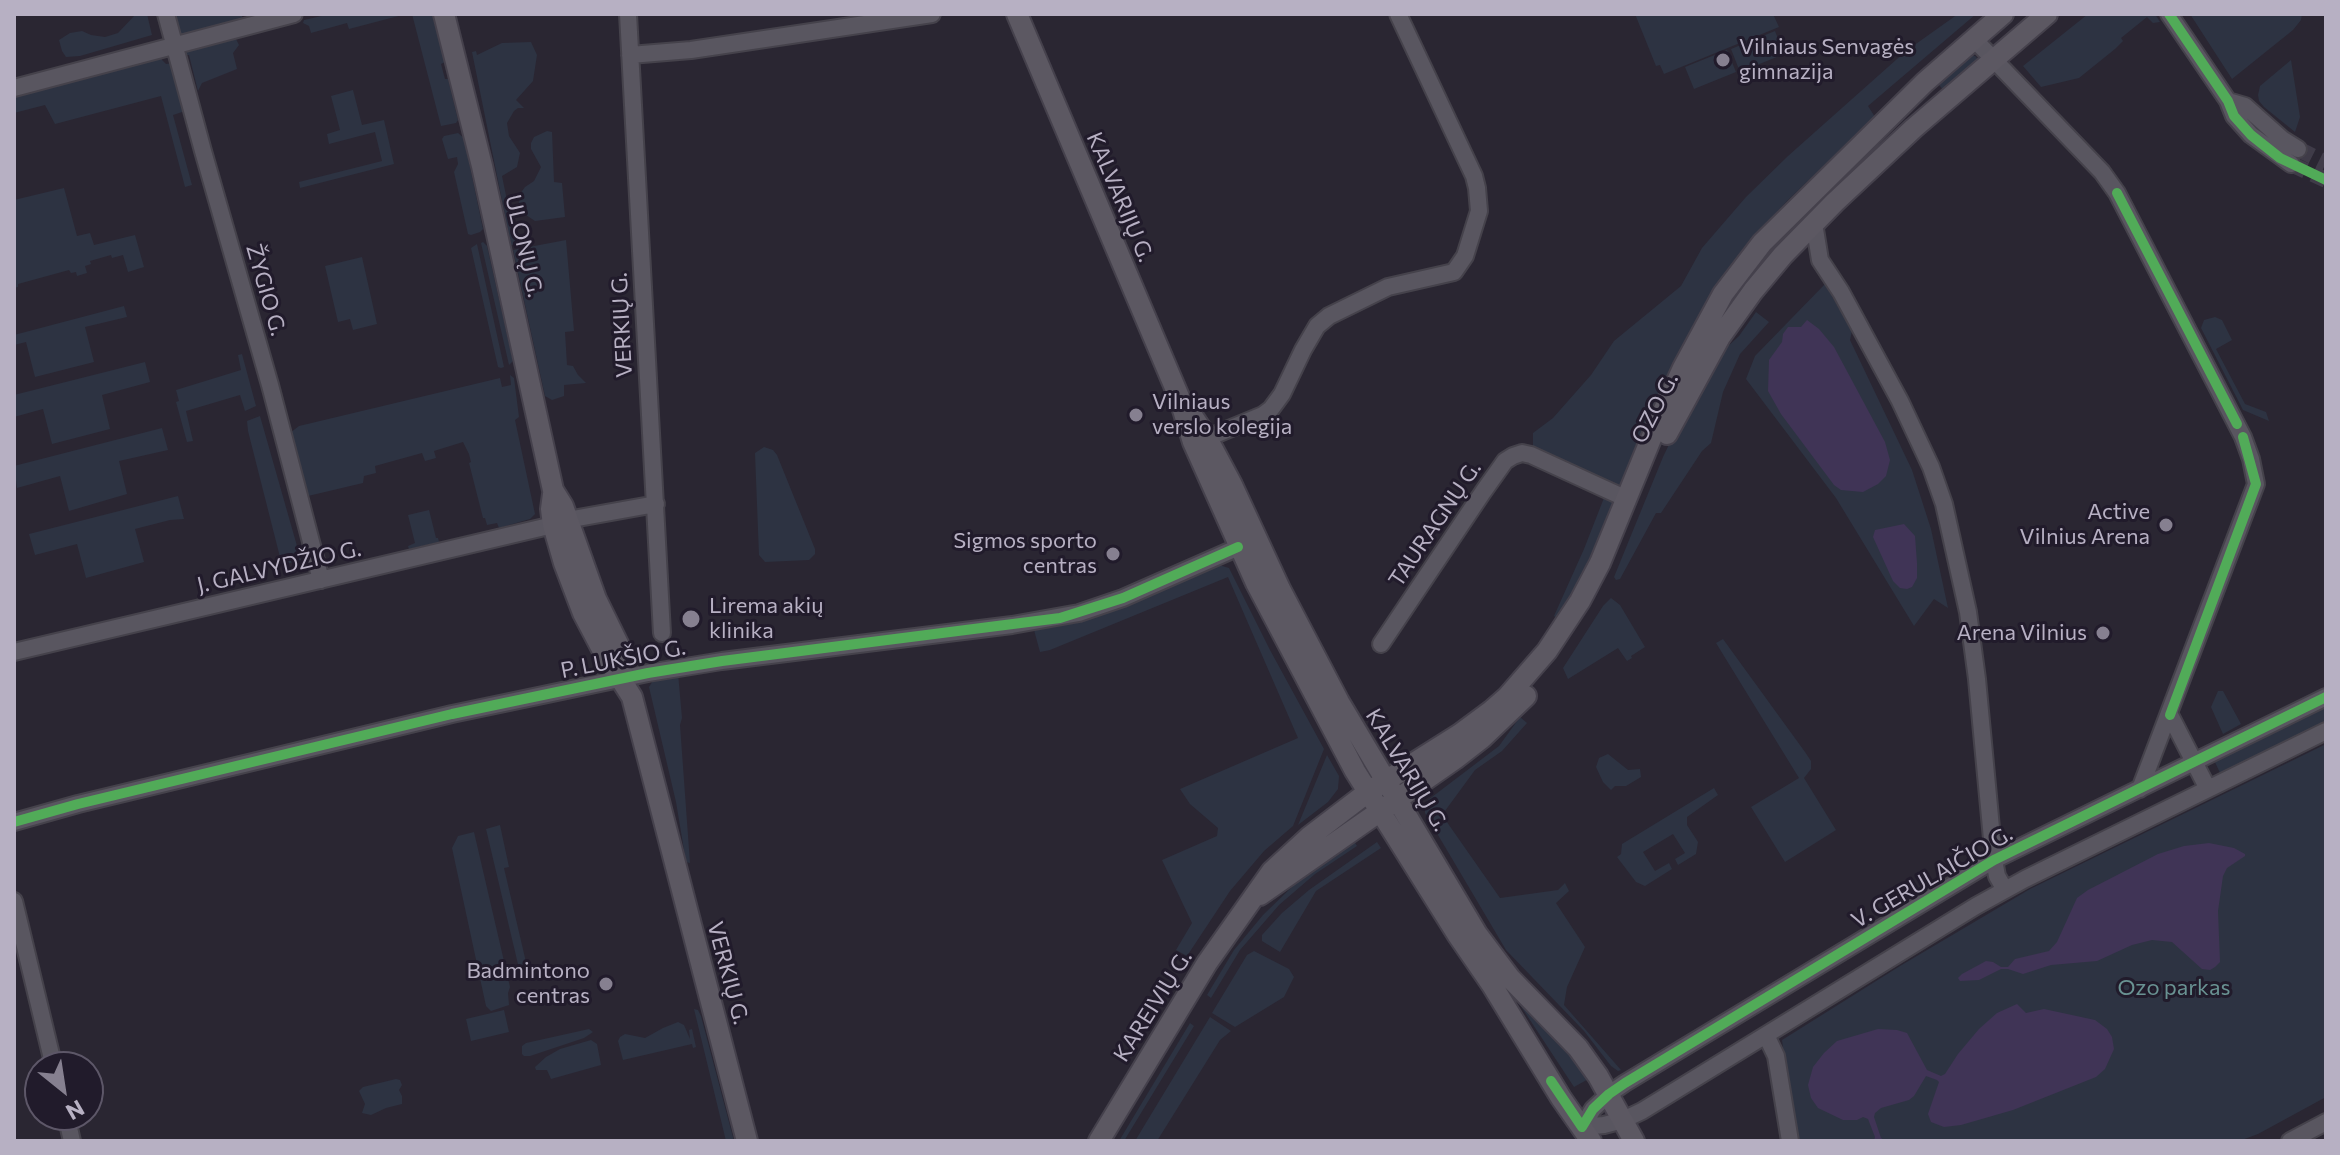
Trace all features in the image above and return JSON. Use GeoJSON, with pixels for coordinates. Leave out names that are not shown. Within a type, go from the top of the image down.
{"type":"FeatureCollection","features":[{"type":"Feature","properties":{"kind":"main road","name":"ULONŲ G."},"geometry":{"type":"LineString","coordinates":[[444,14],[482,166],[553,490],[551,509],[621,650],[622,679]]}},
{"type":"Feature","properties":{"kind":"main road","name":"KALVARIJŲ G."},"geometry":{"type":"LineString","coordinates":[[1017,14],[1179,397],[1193,442],[1386,780],[1389,805],[1586,1134]]}},
{"type":"Feature","properties":{"kind":"main road","name":"OZO G."},"geometry":{"type":"LineString","coordinates":[[1386,780],[1471,726],[1507,697],[1530,672],[1580,601],[1600,563],[1655,429],[1683,368],[1723,294],[1762,243],[1792,212],[1925,82],[2003,14]]}},
{"type":"Feature","properties":{"kind":"main road","name":"OZO G."},"geometry":{"type":"LineString","coordinates":[[1389,805],[1482,738],[1520,702],[1558,659],[1603,586],[1667,433],[1720,337],[1753,291],[1814,223],[1914,128],[2047,14]]}},
{"type":"Feature","properties":{"kind":"main road","name":"KALVARIJŲ G."},"geometry":{"type":"LineString","coordinates":[[1179,397],[1207,438],[1232,485],[1248,543],[1339,744],[1368,792],[1389,805],[1489,951],[1518,987],[1578,1048],[1609,1094],[1634,1141]]}},
{"type":"Feature","properties":{"kind":"main road","name":"VERKIŲ G."},"geometry":{"type":"LineString","coordinates":[[622,679],[632,697],[747,1141]]}},
{"type":"Feature","properties":{"kind":"main road","name":"KAREIVIŲ G."},"geometry":{"type":"LineString","coordinates":[[1099,1141],[1207,963],[1272,871],[1290,853],[1386,780]]}},
{"type":"Feature","properties":{"kind":"main road","name":"KAREIVIŲ G."},"geometry":{"type":"LineString","coordinates":[[1253,899],[1389,805]]}},
{"type":"Feature","properties":{"kind":"street","name":"ŽYGIO G."},"geometry":{"type":"LineString","coordinates":[[166,14],[321,580]]}},
{"type":"Feature","properties":{"kind":"street"},"geometry":{"type":"LineString","coordinates":[[14,88],[294,14]]}},
{"type":"Feature","properties":{"kind":"street","name":"VERKIŲ G."},"geometry":{"type":"LineString","coordinates":[[628,14],[662,633]]}},
{"type":"Feature","properties":{"kind":"street"},"geometry":{"type":"LineString","coordinates":[[630,55],[691,50],[932,14]]}},
{"type":"Feature","properties":{"kind":"street"},"geometry":{"type":"LineString","coordinates":[[1207,438],[1263,415],[1277,403],[1308,341],[1317,326],[1329,316],[1388,287],[1454,272],[1465,256],[1479,211],[1474,176],[1398,14]]}},
{"type":"Feature","properties":{"kind":"street"},"geometry":{"type":"LineString","coordinates":[[2169,14],[2228,101],[2245,106],[2282,139],[2295,157]]}},
{"type":"Feature","properties":{"kind":"street"},"geometry":{"type":"LineString","coordinates":[[1974,39],[2102,172],[2117,193],[2237,424],[2251,459],[2256,484],[2140,789]]}},
{"type":"Feature","properties":{"kind":"street"},"geometry":{"type":"LineString","coordinates":[[1814,223],[1820,260],[1841,292],[1900,401],[1931,467],[1944,504],[1970,624],[1994,860],[1997,876],[2005,890]]}},
{"type":"Feature","properties":{"kind":"street"},"geometry":{"type":"LineString","coordinates":[[1783,255],[1810,255],[1820,260]]}},
{"type":"Feature","properties":{"kind":"street","name":"TAURAGNŲ G."},"geometry":{"type":"LineString","coordinates":[[1381,644],[1483,492],[1505,461],[1513,456],[1522,453],[1531,455],[1627,499]]}},
{"type":"Feature","properties":{"kind":"street","name":"J. GALVYDŽIO G."},"geometry":{"type":"LineString","coordinates":[[14,652],[560,523],[656,504]]}},
{"type":"Feature","properties":{"kind":"street","name":"P. LUKŠIO G."},"geometry":{"type":"LineString","coordinates":[[14,822],[452,714],[622,679],[722,661],[1060,618],[1123,598],[1248,543]]}},
{"type":"Feature","properties":{"kind":"street","name":"V. GERULAIČIO G."},"geometry":{"type":"LineString","coordinates":[[1586,1134],[1593,1109],[1609,1094],[1994,860],[2326,697]]}},
{"type":"Feature","properties":{"kind":"street"},"geometry":{"type":"LineString","coordinates":[[2170,715],[2208,789]]}},
{"type":"Feature","properties":{"kind":"street"},"geometry":{"type":"LineString","coordinates":[[1586,1134],[1623,1120],[2005,890],[2326,731]]}},
{"type":"Feature","properties":{"kind":"street"},"geometry":{"type":"LineString","coordinates":[[14,901],[50,1051]]}},
{"type":"Feature","properties":{"kind":"street"},"geometry":{"type":"LineString","coordinates":[[1766,1035],[1776,1056],[1790,1141]]}},
{"type":"Feature","properties":{"kind":"street"},"geometry":{"type":"LineString","coordinates":[[2290,1141],[2326,1122]]}},
{"type":"Feature","properties":{"kind":"green space"},"geometry":{"type":"Polygon","coordinates":[[[147,14],[152,35],[80,56],[66,57],[62,51],[59,40],[70,33],[82,31],[105,37],[118,33],[135,15],[147,14]]]}},
{"type":"Feature","properties":{"kind":"green space"},"geometry":{"type":"Polygon","coordinates":[[[175,14],[242,14],[242,18],[241,22],[181,38],[175,14]]]}},
{"type":"Feature","properties":{"kind":"green space"},"geometry":{"type":"Polygon","coordinates":[[[330,14],[406,14],[349,29],[347,23],[311,33],[309,26],[303,23],[304,20],[330,14]]]}},
{"type":"Feature","properties":{"kind":"green space"},"geometry":{"type":"Polygon","coordinates":[[[412,14],[432,14],[445,62],[441,64],[458,120],[456,123],[441,126],[412,14]]]}},
{"type":"Feature","properties":{"kind":"green space"},"geometry":{"type":"Polygon","coordinates":[[[1635,14],[1773,14],[1779,27],[1664,74],[1660,65],[1656,66],[1635,14]]]}},
{"type":"Feature","properties":{"kind":"green space"},"geometry":{"type":"Polygon","coordinates":[[[1958,14],[1976,14],[1868,106],[1875,117],[1787,201],[1723,276],[1658,397],[1596,551],[1559,620],[1554,616],[1609,485],[1533,449],[1533,433],[1553,418],[1591,375],[1614,341],[1681,286],[1702,248],[1746,197],[1906,51],[1958,14]]]}},
{"type":"Feature","properties":{"kind":"green space"},"geometry":{"type":"Polygon","coordinates":[[[2088,14],[2155,14],[2160,22],[2153,23],[2147,17],[2121,38],[2123,41],[2115,49],[2079,78],[2041,87],[2023,66],[2088,14]]]}},
{"type":"Feature","properties":{"kind":"green space"},"geometry":{"type":"Polygon","coordinates":[[[2190,14],[2302,14],[2293,30],[2232,79],[2190,14]]]}},
{"type":"Feature","properties":{"kind":"green space"},"geometry":{"type":"Polygon","coordinates":[[[1775,31],[1784,54],[1740,72],[1731,49],[1775,31]]]}},
{"type":"Feature","properties":{"kind":"green space"},"geometry":{"type":"Polygon","coordinates":[[[235,37],[239,45],[233,53],[237,69],[202,83],[198,91],[189,55],[185,55],[188,49],[235,37]]]}},
{"type":"Feature","properties":{"kind":"green space"},"geometry":{"type":"Polygon","coordinates":[[[531,42],[537,55],[533,81],[516,100],[524,108],[514,111],[507,123],[509,136],[520,153],[517,167],[502,176],[516,244],[511,245],[472,52],[476,51],[477,55],[502,43],[531,42]]]}},
{"type":"Feature","properties":{"kind":"green space"},"geometry":{"type":"Polygon","coordinates":[[[1727,50],[1736,72],[1694,89],[1685,67],[1727,50]]]}},
{"type":"Feature","properties":{"kind":"green space"},"geometry":{"type":"Polygon","coordinates":[[[162,55],[166,64],[172,63],[185,111],[173,115],[192,185],[185,187],[161,96],[55,124],[45,105],[14,113],[14,94],[162,55]]]}},
{"type":"Feature","properties":{"kind":"green space"},"geometry":{"type":"Polygon","coordinates":[[[1969,55],[1980,61],[1723,320],[1712,325],[1744,273],[1853,159],[1859,166],[1943,90],[1937,82],[1969,55]]]}},
{"type":"Feature","properties":{"kind":"green space"},"geometry":{"type":"Polygon","coordinates":[[[2291,60],[2300,117],[2295,132],[2264,107],[2258,95],[2260,86],[2291,60]]]}},
{"type":"Feature","properties":{"kind":"green space"},"geometry":{"type":"Polygon","coordinates":[[[353,90],[362,125],[384,120],[394,164],[300,188],[299,182],[382,161],[375,132],[329,144],[327,134],[340,130],[331,96],[353,90]]]}},
{"type":"Feature","properties":{"kind":"green space"},"geometry":{"type":"Polygon","coordinates":[[[552,132],[554,182],[562,183],[565,217],[535,221],[523,213],[520,194],[534,181],[541,167],[531,143],[534,137],[552,132]]]}},
{"type":"Feature","properties":{"kind":"green space"},"geometry":{"type":"Polygon","coordinates":[[[458,133],[464,138],[483,229],[471,235],[468,234],[454,172],[457,157],[448,159],[442,139],[458,133]]]}},
{"type":"Feature","properties":{"kind":"green space"},"geometry":{"type":"Polygon","coordinates":[[[64,188],[77,236],[90,233],[94,245],[135,235],[144,267],[128,272],[123,255],[112,258],[111,255],[90,261],[91,264],[85,266],[87,273],[77,276],[76,272],[69,270],[18,284],[14,288],[14,200],[64,188]]]}},
{"type":"Feature","properties":{"kind":"green space"},"geometry":{"type":"Polygon","coordinates":[[[566,240],[574,331],[565,332],[567,365],[573,366],[586,383],[564,385],[564,396],[552,400],[545,396],[513,250],[566,240]]]}},
{"type":"Feature","properties":{"kind":"green space"},"geometry":{"type":"Polygon","coordinates":[[[481,243],[487,246],[513,361],[509,365],[481,243]]]}},
{"type":"Feature","properties":{"kind":"green space"},"geometry":{"type":"Polygon","coordinates":[[[477,244],[504,367],[501,368],[498,367],[471,248],[477,244]]]}},
{"type":"Feature","properties":{"kind":"green space"},"geometry":{"type":"Polygon","coordinates":[[[362,257],[377,324],[353,330],[350,319],[338,322],[325,266],[362,257]]]}},
{"type":"Feature","properties":{"kind":"green space"},"geometry":{"type":"Polygon","coordinates":[[[1825,284],[1852,331],[1850,340],[1912,470],[1931,529],[1948,608],[1934,599],[1914,626],[1836,498],[1746,379],[1755,356],[1825,284]]]}},
{"type":"Feature","properties":{"kind":"green space"},"geometry":{"type":"Polygon","coordinates":[[[124,306],[127,317],[85,327],[94,362],[35,377],[26,342],[14,345],[14,335],[124,306]]]}},
{"type":"Feature","properties":{"kind":"green space"},"geometry":{"type":"Polygon","coordinates":[[[1756,312],[1769,322],[1740,354],[1723,392],[1711,443],[1702,451],[1661,513],[1656,513],[1620,579],[1616,580],[1614,577],[1663,457],[1689,403],[1714,359],[1739,336],[1756,312]]]}},
{"type":"Feature","properties":{"kind":"green space"},"geometry":{"type":"Polygon","coordinates":[[[2215,317],[2222,320],[2232,340],[2216,349],[2245,404],[2266,412],[2269,421],[2243,410],[2201,328],[2204,320],[2215,317]]]}},
{"type":"Feature","properties":{"kind":"green space"},"geometry":{"type":"Polygon","coordinates":[[[242,354],[256,406],[245,411],[240,395],[186,411],[193,441],[187,442],[176,402],[179,401],[176,390],[241,370],[238,355],[242,354]]]}},
{"type":"Feature","properties":{"kind":"green space"},"geometry":{"type":"Polygon","coordinates":[[[145,362],[150,382],[102,395],[110,429],[52,444],[43,409],[14,417],[14,395],[145,362]]]}},
{"type":"Feature","properties":{"kind":"green space"},"geometry":{"type":"Polygon","coordinates":[[[510,375],[514,378],[519,417],[515,420],[535,514],[530,519],[499,528],[497,523],[487,525],[469,454],[463,442],[434,451],[436,458],[425,461],[422,453],[375,466],[376,473],[364,476],[363,483],[308,496],[290,433],[299,426],[500,378],[502,387],[511,385],[510,375]]]}},
{"type":"Feature","properties":{"kind":"green space"},"geometry":{"type":"Polygon","coordinates":[[[260,416],[301,560],[282,565],[248,431],[247,421],[260,416]]]}},
{"type":"Feature","properties":{"kind":"green space"},"geometry":{"type":"Polygon","coordinates":[[[162,428],[168,450],[119,461],[127,494],[69,511],[60,476],[17,488],[14,466],[162,428]]]}},
{"type":"Feature","properties":{"kind":"green space"},"geometry":{"type":"Polygon","coordinates":[[[764,447],[777,455],[815,549],[809,560],[765,562],[759,555],[755,453],[764,447]]]}},
{"type":"Feature","properties":{"kind":"green space"},"geometry":{"type":"Polygon","coordinates":[[[178,496],[184,519],[135,529],[144,562],[86,578],[77,544],[35,555],[29,534],[178,496]]]}},
{"type":"Feature","properties":{"kind":"green space"},"geometry":{"type":"Polygon","coordinates":[[[429,510],[439,542],[409,549],[408,546],[415,543],[408,515],[429,510]]]}},
{"type":"Feature","properties":{"kind":"green space"},"geometry":{"type":"Polygon","coordinates":[[[1219,565],[1229,568],[1324,749],[1293,826],[1264,851],[1230,891],[1187,956],[1176,950],[1192,923],[1162,860],[1217,836],[1218,828],[1190,804],[1180,789],[1298,738],[1228,577],[1050,650],[1040,652],[1034,630],[1085,618],[1219,565]]]}},
{"type":"Feature","properties":{"kind":"green space"},"geometry":{"type":"Polygon","coordinates":[[[1611,598],[1620,605],[1645,647],[1627,661],[1618,648],[1568,679],[1563,668],[1611,598]]]}},
{"type":"Feature","properties":{"kind":"green space"},"geometry":{"type":"Polygon","coordinates":[[[1723,639],[1811,761],[1811,769],[1804,778],[1836,830],[1785,862],[1751,807],[1799,778],[1716,643],[1723,639]]]}},
{"type":"Feature","properties":{"kind":"green space"},"geometry":{"type":"Polygon","coordinates":[[[678,673],[690,863],[686,862],[676,802],[649,687],[654,679],[678,673]]]}},
{"type":"Feature","properties":{"kind":"green space"},"geometry":{"type":"Polygon","coordinates":[[[2218,691],[2223,691],[2241,724],[2223,734],[2211,707],[2218,691]]]}},
{"type":"Feature","properties":{"kind":"green space"},"geometry":{"type":"Polygon","coordinates":[[[2326,705],[2326,724],[2221,775],[2214,760],[2326,705]]]}},
{"type":"Feature","properties":{"kind":"green space"},"geometry":{"type":"Polygon","coordinates":[[[1520,717],[1527,723],[1502,751],[1475,770],[1442,815],[1500,898],[1558,890],[1565,883],[1569,891],[1556,903],[1585,947],[1567,987],[1564,1005],[1621,1070],[1618,1071],[1506,950],[1425,813],[1425,803],[1499,746],[1520,717]]]}},
{"type":"Feature","properties":{"kind":"green space","name":"Ozo parkas"},"geometry":{"type":"Polygon","coordinates":[[[2326,744],[2326,1097],[2239,1141],[1801,1141],[1794,1132],[1782,1040],[2030,889],[2326,744]]]}},
{"type":"Feature","properties":{"kind":"green space"},"geometry":{"type":"Polygon","coordinates":[[[1608,754],[1628,770],[1640,769],[1641,777],[1611,790],[1596,767],[1599,758],[1608,754]]]}},
{"type":"Feature","properties":{"kind":"green space"},"geometry":{"type":"Polygon","coordinates":[[[1327,755],[1339,776],[1338,789],[1328,802],[1298,825],[1327,755]]]}},
{"type":"Feature","properties":{"kind":"green space"},"geometry":{"type":"Polygon","coordinates":[[[1714,788],[1718,795],[1687,817],[1687,825],[1698,842],[1696,854],[1678,865],[1675,859],[1685,853],[1673,834],[1643,852],[1655,871],[1669,863],[1672,869],[1645,886],[1636,882],[1617,857],[1621,854],[1622,844],[1714,788]]]}},
{"type":"Feature","properties":{"kind":"green space"},"geometry":{"type":"Polygon","coordinates":[[[500,825],[509,867],[504,868],[529,975],[521,977],[486,829],[500,825]]]}},
{"type":"Feature","properties":{"kind":"green space"},"geometry":{"type":"Polygon","coordinates":[[[474,832],[510,987],[509,1005],[491,1011],[486,1006],[452,848],[458,836],[474,832]]]}},
{"type":"Feature","properties":{"kind":"green space"},"geometry":{"type":"Polygon","coordinates":[[[1354,841],[1357,846],[1315,874],[1279,905],[1240,950],[1211,998],[1207,995],[1234,950],[1263,915],[1296,883],[1354,841]]]}},
{"type":"Feature","properties":{"kind":"green space"},"geometry":{"type":"Polygon","coordinates":[[[1377,842],[1381,848],[1316,891],[1280,952],[1262,941],[1262,935],[1282,913],[1377,842]]]}},
{"type":"Feature","properties":{"kind":"green space"},"geometry":{"type":"Polygon","coordinates":[[[1254,951],[1289,969],[1294,977],[1284,997],[1235,1027],[1212,1013],[1247,955],[1254,951]]]}},
{"type":"Feature","properties":{"kind":"green space"},"geometry":{"type":"Polygon","coordinates":[[[1503,979],[1592,1077],[1574,1087],[1503,979]]]}},
{"type":"Feature","properties":{"kind":"green space"},"geometry":{"type":"Polygon","coordinates":[[[694,1009],[701,1016],[734,1141],[726,1141],[694,1009]]]}},
{"type":"Feature","properties":{"kind":"green space"},"geometry":{"type":"Polygon","coordinates":[[[504,1010],[509,1032],[471,1041],[466,1019],[504,1010]]]}},
{"type":"Feature","properties":{"kind":"green space"},"geometry":{"type":"Polygon","coordinates":[[[1210,1017],[1231,1031],[1220,1040],[1157,1141],[1135,1141],[1210,1017]]]}},
{"type":"Feature","properties":{"kind":"green space"},"geometry":{"type":"Polygon","coordinates":[[[678,1022],[684,1025],[690,1039],[689,1030],[692,1029],[696,1047],[693,1048],[692,1044],[623,1060],[618,1041],[620,1037],[625,1034],[645,1038],[678,1022]]]}},
{"type":"Feature","properties":{"kind":"green space"},"geometry":{"type":"Polygon","coordinates":[[[1190,1023],[1194,1026],[1124,1141],[1119,1141],[1190,1023]]]}},
{"type":"Feature","properties":{"kind":"green space"},"geometry":{"type":"Polygon","coordinates":[[[589,1029],[593,1032],[584,1038],[530,1056],[522,1054],[522,1046],[526,1043],[589,1029]]]}},
{"type":"Feature","properties":{"kind":"green space"},"geometry":{"type":"Polygon","coordinates":[[[591,1040],[597,1044],[601,1065],[551,1079],[547,1070],[536,1070],[535,1067],[546,1057],[560,1049],[591,1040]]]}},
{"type":"Feature","properties":{"kind":"green space"},"geometry":{"type":"Polygon","coordinates":[[[396,1079],[402,1085],[399,1090],[402,1104],[371,1115],[362,1113],[365,1104],[359,1091],[363,1087],[396,1079]]]}},
{"type":"Feature","properties":{"kind":"shaded area"},"geometry":{"type":"Polygon","coordinates":[[[1807,320],[1834,347],[1885,442],[1890,460],[1886,476],[1863,492],[1841,490],[1834,485],[1781,414],[1768,391],[1769,360],[1782,342],[1783,334],[1788,327],[1801,327],[1807,320]]]}},
{"type":"Feature","properties":{"kind":"shaded area"},"geometry":{"type":"Polygon","coordinates":[[[1904,524],[1915,536],[1917,563],[1917,578],[1907,589],[1900,588],[1893,581],[1873,537],[1875,530],[1904,524]]]}},
{"type":"Feature","properties":{"kind":"shaded area"},"geometry":{"type":"Polygon","coordinates":[[[2209,843],[2234,848],[2245,854],[2227,868],[2223,876],[2218,911],[2220,962],[2210,970],[2202,969],[2172,942],[2152,940],[2132,945],[2097,961],[2051,965],[2023,974],[2001,969],[1979,980],[1960,981],[1958,978],[1986,961],[2008,967],[2015,959],[2049,951],[2057,942],[2077,898],[2088,890],[2158,854],[2209,843]]]}},
{"type":"Feature","properties":{"kind":"shaded area"},"geometry":{"type":"Polygon","coordinates":[[[2017,1004],[2026,1013],[2044,1009],[2095,1020],[2112,1037],[2114,1049],[2105,1069],[2096,1077],[2013,1110],[1944,1127],[1931,1122],[1928,1114],[1939,1082],[1926,1076],[1909,1100],[1881,1108],[1875,1113],[1881,1138],[1886,1141],[1874,1141],[1868,1119],[1843,1120],[1818,1108],[1811,1098],[1808,1085],[1813,1067],[1837,1041],[1878,1029],[1907,1033],[1927,1070],[1941,1076],[1979,1029],[1997,1013],[2017,1004]]]}},
{"type":"Feature","properties":{"kind":"tunnel"},"geometry":{"type":"LineString","coordinates":[[2298,149],[2326,163]]}},
{"type":"Feature","properties":{"kind":"tunnel"},"geometry":{"type":"LineString","coordinates":[[2291,164],[2326,180]]}},
{"type":"Feature","properties":{"kind":"cycle path"},"geometry":{"type":"LineString","coordinates":[[2169,14],[2228,101],[2234,116],[2251,135],[2280,158],[2326,180]]}},
{"type":"Feature","properties":{"kind":"cycle path"},"geometry":{"type":"LineString","coordinates":[[2117,193],[2237,424]]}},
{"type":"Feature","properties":{"kind":"cycle path"},"geometry":{"type":"LineString","coordinates":[[2170,715],[2256,484],[2243,437]]}},
{"type":"Feature","properties":{"kind":"cycle path"},"geometry":{"type":"LineString","coordinates":[[14,822],[452,714],[648,673],[1060,618],[1123,598],[1238,547]]}},
{"type":"Feature","properties":{"kind":"cycle path"},"geometry":{"type":"LineString","coordinates":[[1551,1081],[1582,1127],[1593,1109],[1625,1083],[1994,860],[2326,697]]}},
{"type":"Feature","properties":{"kind":"place","name":"Vilniaus Senvagės gimnazija"},"geometry":{"type":"Point","coordinates":[1723,60]}},
{"type":"Feature","properties":{"kind":"place","name":"Vilniaus verslo kolegija"},"geometry":{"type":"Point","coordinates":[1136,415]}},
{"type":"Feature","properties":{"kind":"place","name":"Active Vilnius Arena"},"geometry":{"type":"Point","coordinates":[2166,525]}},
{"type":"Feature","properties":{"kind":"place","name":"Sigmos sporto centras"},"geometry":{"type":"Point","coordinates":[1113,554]}},
{"type":"Feature","properties":{"kind":"place","name":"Lirema akių klinika"},"geometry":{"type":"Point","coordinates":[691,619]}},
{"type":"Feature","properties":{"kind":"place","name":"Arena Vilnius"},"geometry":{"type":"Point","coordinates":[2103,633]}},
{"type":"Feature","properties":{"kind":"place","name":"Badmintono centras"},"geometry":{"type":"Point","coordinates":[606,984]}}]}
